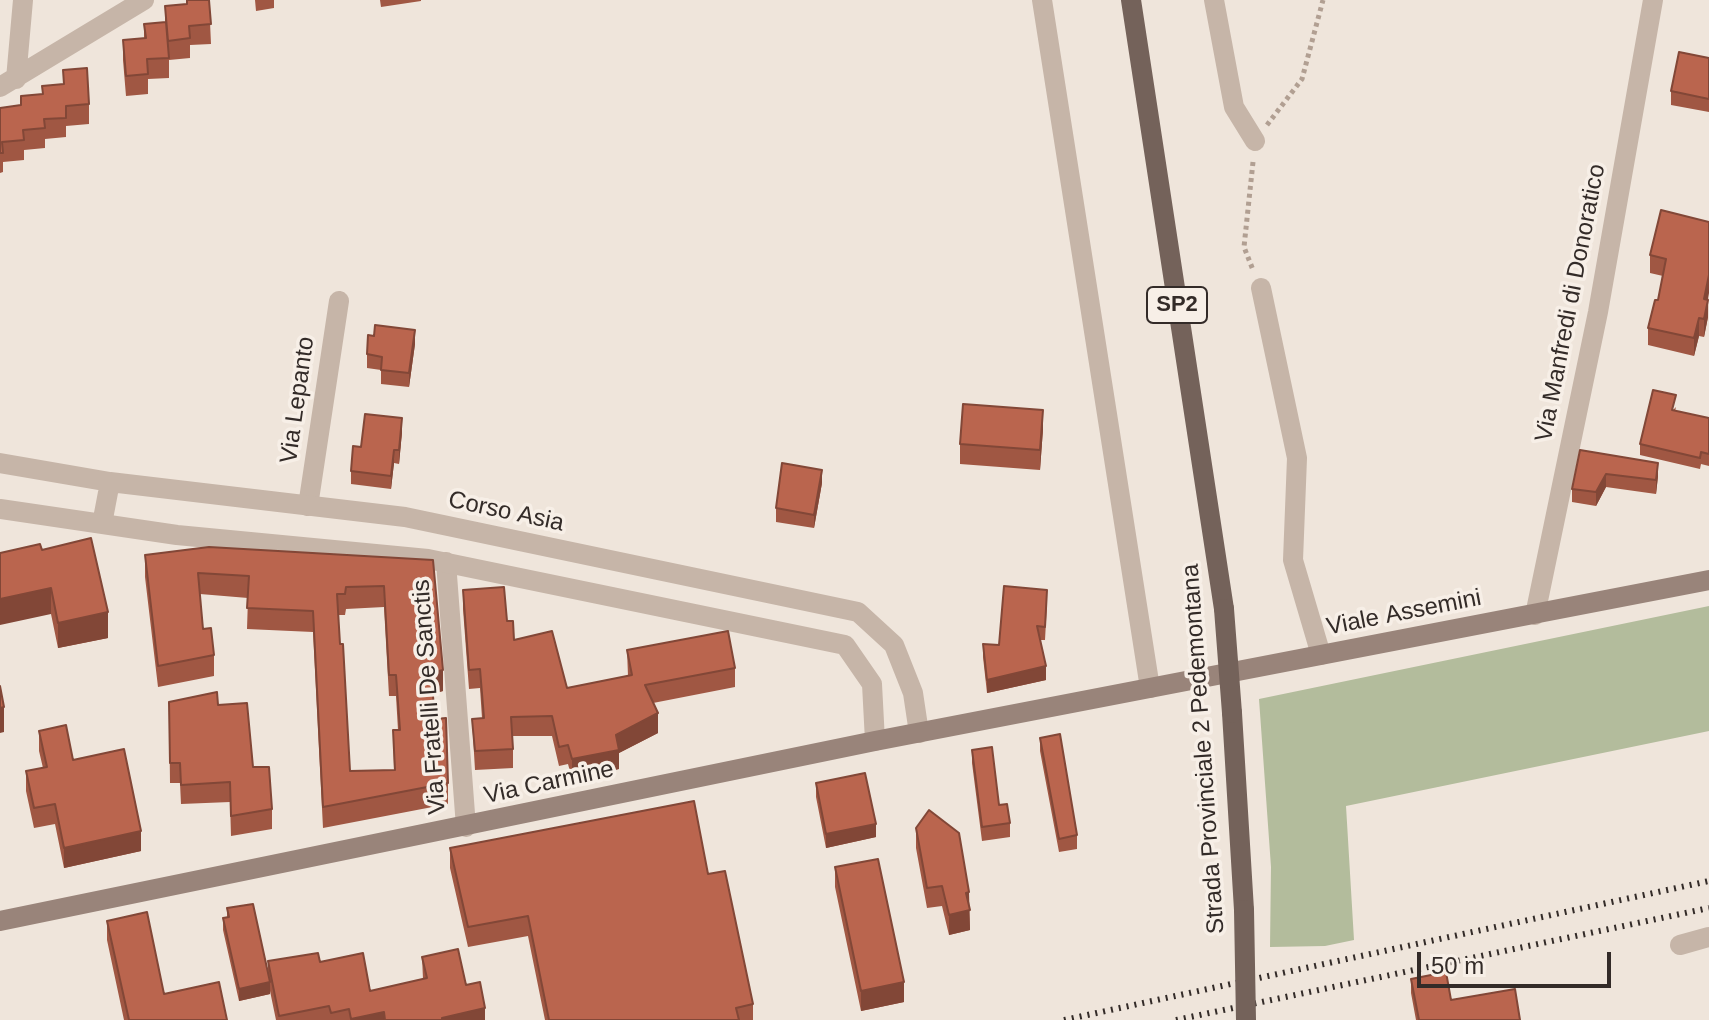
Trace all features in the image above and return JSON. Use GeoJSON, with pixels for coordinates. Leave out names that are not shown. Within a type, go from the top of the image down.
{"type":"FeatureCollection","features":[{"type":"Feature","properties":{"kind":"main road","name":"Strada Provinciale 2 Pedemontana"},"geometry":{"type":"LineString","coordinates":[[1131,0],[1224,609],[1244,910],[1246,1020]]}},
{"type":"Feature","properties":{"kind":"main road","name":"Viale Assemini"},"geometry":{"type":"LineString","coordinates":[[1109,695],[1709,580]]}},
{"type":"Feature","properties":{"kind":"main road","name":"Via Carmine"},"geometry":{"type":"LineString","coordinates":[[0,921],[1109,695]]}},
{"type":"Feature","properties":{"kind":"street"},"geometry":{"type":"LineString","coordinates":[[8,83],[23,0]]}},
{"type":"Feature","properties":{"kind":"street"},"geometry":{"type":"LineString","coordinates":[[8,83],[144,0]]}},
{"type":"Feature","properties":{"kind":"street"},"geometry":{"type":"LineString","coordinates":[[1042,0],[1150,688]]}},
{"type":"Feature","properties":{"kind":"street"},"geometry":{"type":"LineString","coordinates":[[1214,0],[1234,107],[1255,141]]}},
{"type":"Feature","properties":{"kind":"street","name":"Via Manfredi di Donoratico"},"geometry":{"type":"LineString","coordinates":[[1535,615],[1598,312],[1653,0]]}},
{"type":"Feature","properties":{"kind":"street"},"geometry":{"type":"LineString","coordinates":[[1261,288],[1297,458],[1293,560],[1321,655]]}},
{"type":"Feature","properties":{"kind":"street","name":"Via Lepanto"},"geometry":{"type":"LineString","coordinates":[[308,506],[339,301]]}},
{"type":"Feature","properties":{"kind":"street","name":"Corso Asia"},"geometry":{"type":"LineString","coordinates":[[0,463],[110,482],[405,517],[858,612],[894,645],[913,693],[919,733]]}},
{"type":"Feature","properties":{"kind":"street"},"geometry":{"type":"LineString","coordinates":[[102,524],[110,482]]}},
{"type":"Feature","properties":{"kind":"street"},"geometry":{"type":"LineString","coordinates":[[0,509],[177,535],[446,562],[845,645],[872,684],[875,741]]}},
{"type":"Feature","properties":{"kind":"street","name":"Via Fratelli De Sanctis"},"geometry":{"type":"LineString","coordinates":[[446,562],[466,827]]}},
{"type":"Feature","properties":{"kind":"street"},"geometry":{"type":"LineString","coordinates":[[1680,945],[1709,937]]}},
{"type":"Feature","properties":{"kind":"green space"},"geometry":{"type":"Polygon","coordinates":[[[1709,606],[1709,731],[1346,806],[1354,940],[1325,946],[1270,947],[1271,867],[1259,699],[1709,606]]]}},
{"type":"Feature","properties":{"kind":"building"},"geometry":{"type":"Polygon","coordinates":[[[187,0],[209,0],[211,24],[189,26],[190,38],[168,41],[165,6],[187,4],[187,0]]]}},
{"type":"Feature","properties":{"kind":"building"},"geometry":{"type":"Polygon","coordinates":[[[166,22],[169,58],[147,59],[148,74],[126,76],[123,40],[146,38],[144,24],[166,22]]]}},
{"type":"Feature","properties":{"kind":"building"},"geometry":{"type":"Polygon","coordinates":[[[1679,52],[1709,58],[1709,99],[1671,91],[1679,52]]]}},
{"type":"Feature","properties":{"kind":"building"},"geometry":{"type":"Polygon","coordinates":[[[87,68],[89,104],[66,106],[66,118],[44,119],[45,128],[23,130],[24,140],[2,142],[3,153],[0,153],[0,108],[21,105],[21,96],[43,94],[42,86],[64,84],[63,70],[87,68]]]}},
{"type":"Feature","properties":{"kind":"building"},"geometry":{"type":"Polygon","coordinates":[[[1661,210],[1709,222],[1709,275],[1704,299],[1708,300],[1704,319],[1699,318],[1694,338],[1648,328],[1655,300],[1658,300],[1666,259],[1650,255],[1661,210]]]}},
{"type":"Feature","properties":{"kind":"building"},"geometry":{"type":"Polygon","coordinates":[[[375,325],[415,330],[409,373],[381,370],[382,357],[367,354],[368,335],[374,336],[375,325]]]}},
{"type":"Feature","properties":{"kind":"building"},"geometry":{"type":"Polygon","coordinates":[[[1653,390],[1676,395],[1672,410],[1709,418],[1709,454],[1701,452],[1700,458],[1640,444],[1653,390]]]}},
{"type":"Feature","properties":{"kind":"building"},"geometry":{"type":"Polygon","coordinates":[[[963,404],[1043,410],[1040,450],[960,444],[963,404]]]}},
{"type":"Feature","properties":{"kind":"building"},"geometry":{"type":"Polygon","coordinates":[[[365,414],[402,418],[399,450],[394,450],[391,476],[351,471],[353,446],[361,447],[365,414]]]}},
{"type":"Feature","properties":{"kind":"building"},"geometry":{"type":"Polygon","coordinates":[[[1580,450],[1658,463],[1656,480],[1606,474],[1596,492],[1572,489],[1580,450]]]}},
{"type":"Feature","properties":{"kind":"building"},"geometry":{"type":"Polygon","coordinates":[[[782,463],[822,470],[814,515],[776,508],[782,463]]]}},
{"type":"Feature","properties":{"kind":"building"},"geometry":{"type":"Polygon","coordinates":[[[91,538],[108,612],[58,623],[51,588],[0,599],[0,553],[40,544],[42,550],[91,538]]]}},
{"type":"Feature","properties":{"kind":"building"},"geometry":{"type":"Polygon","coordinates":[[[209,547],[433,560],[443,670],[431,673],[435,719],[446,718],[448,783],[323,807],[313,611],[247,608],[249,576],[198,573],[203,629],[211,628],[214,655],[158,666],[145,555],[209,547]],[[384,586],[346,587],[345,594],[337,594],[350,771],[395,770],[393,730],[400,730],[396,675],[389,675],[384,586]]]}},
{"type":"Feature","properties":{"kind":"building"},"geometry":{"type":"Polygon","coordinates":[[[1004,586],[1047,590],[1045,627],[1037,626],[1046,666],[987,680],[983,644],[999,645],[1004,586]]]}},
{"type":"Feature","properties":{"kind":"building"},"geometry":{"type":"Polygon","coordinates":[[[504,587],[507,621],[513,621],[514,640],[552,631],[567,688],[632,675],[627,650],[728,631],[735,668],[645,685],[658,713],[616,735],[619,750],[572,759],[568,745],[559,747],[552,716],[511,717],[513,749],[475,751],[472,719],[484,718],[480,669],[469,670],[463,590],[504,587]]]}},
{"type":"Feature","properties":{"kind":"building"},"geometry":{"type":"Polygon","coordinates":[[[0,686],[4,707],[0,708],[0,686]]]}},
{"type":"Feature","properties":{"kind":"building"},"geometry":{"type":"Polygon","coordinates":[[[217,692],[218,705],[247,703],[253,767],[269,767],[272,809],[231,816],[230,782],[181,785],[180,763],[170,763],[169,702],[217,692]]]}},
{"type":"Feature","properties":{"kind":"building"},"geometry":{"type":"Polygon","coordinates":[[[66,725],[73,760],[124,749],[141,831],[64,848],[55,804],[34,808],[26,771],[47,767],[39,731],[66,725]]]}},
{"type":"Feature","properties":{"kind":"building"},"geometry":{"type":"Polygon","coordinates":[[[1060,734],[1077,835],[1059,839],[1040,738],[1060,734]]]}},
{"type":"Feature","properties":{"kind":"building"},"geometry":{"type":"Polygon","coordinates":[[[992,747],[999,805],[1007,804],[1010,823],[982,827],[972,750],[992,747]]]}},
{"type":"Feature","properties":{"kind":"building"},"geometry":{"type":"Polygon","coordinates":[[[865,773],[876,824],[826,834],[816,783],[865,773]]]}},
{"type":"Feature","properties":{"kind":"building"},"geometry":{"type":"Polygon","coordinates":[[[694,801],[708,874],[725,871],[753,1004],[736,1008],[739,1020],[549,1020],[528,916],[468,927],[450,848],[694,801]]]}},
{"type":"Feature","properties":{"kind":"building"},"geometry":{"type":"Polygon","coordinates":[[[929,810],[959,833],[970,910],[949,915],[942,886],[927,888],[916,828],[929,810]]]}},
{"type":"Feature","properties":{"kind":"building"},"geometry":{"type":"Polygon","coordinates":[[[878,859],[904,982],[861,991],[835,867],[878,859]]]}},
{"type":"Feature","properties":{"kind":"building"},"geometry":{"type":"Polygon","coordinates":[[[253,904],[270,982],[239,989],[223,918],[229,917],[227,908],[253,904]]]}},
{"type":"Feature","properties":{"kind":"building"},"geometry":{"type":"Polygon","coordinates":[[[147,912],[164,994],[219,982],[227,1020],[129,1020],[107,921],[147,912]]]}},
{"type":"Feature","properties":{"kind":"building"},"geometry":{"type":"Polygon","coordinates":[[[458,949],[466,985],[480,982],[485,1008],[442,1020],[385,1020],[384,1012],[351,1019],[349,1009],[331,1013],[329,1006],[279,1016],[268,961],[318,953],[320,962],[363,953],[370,991],[427,978],[422,957],[458,949]]]}},
{"type":"Feature","properties":{"kind":"building"},"geometry":{"type":"Polygon","coordinates":[[[1446,972],[1451,1000],[1515,989],[1520,1020],[1419,1020],[1411,979],[1446,972]]]}},
{"type":"Feature","properties":{"kind":"railway"},"geometry":{"type":"LineString","coordinates":[[1064,1020],[1709,881]]}},
{"type":"Feature","properties":{"kind":"railway"},"geometry":{"type":"LineString","coordinates":[[1176,1020],[1709,908]]}}]}
